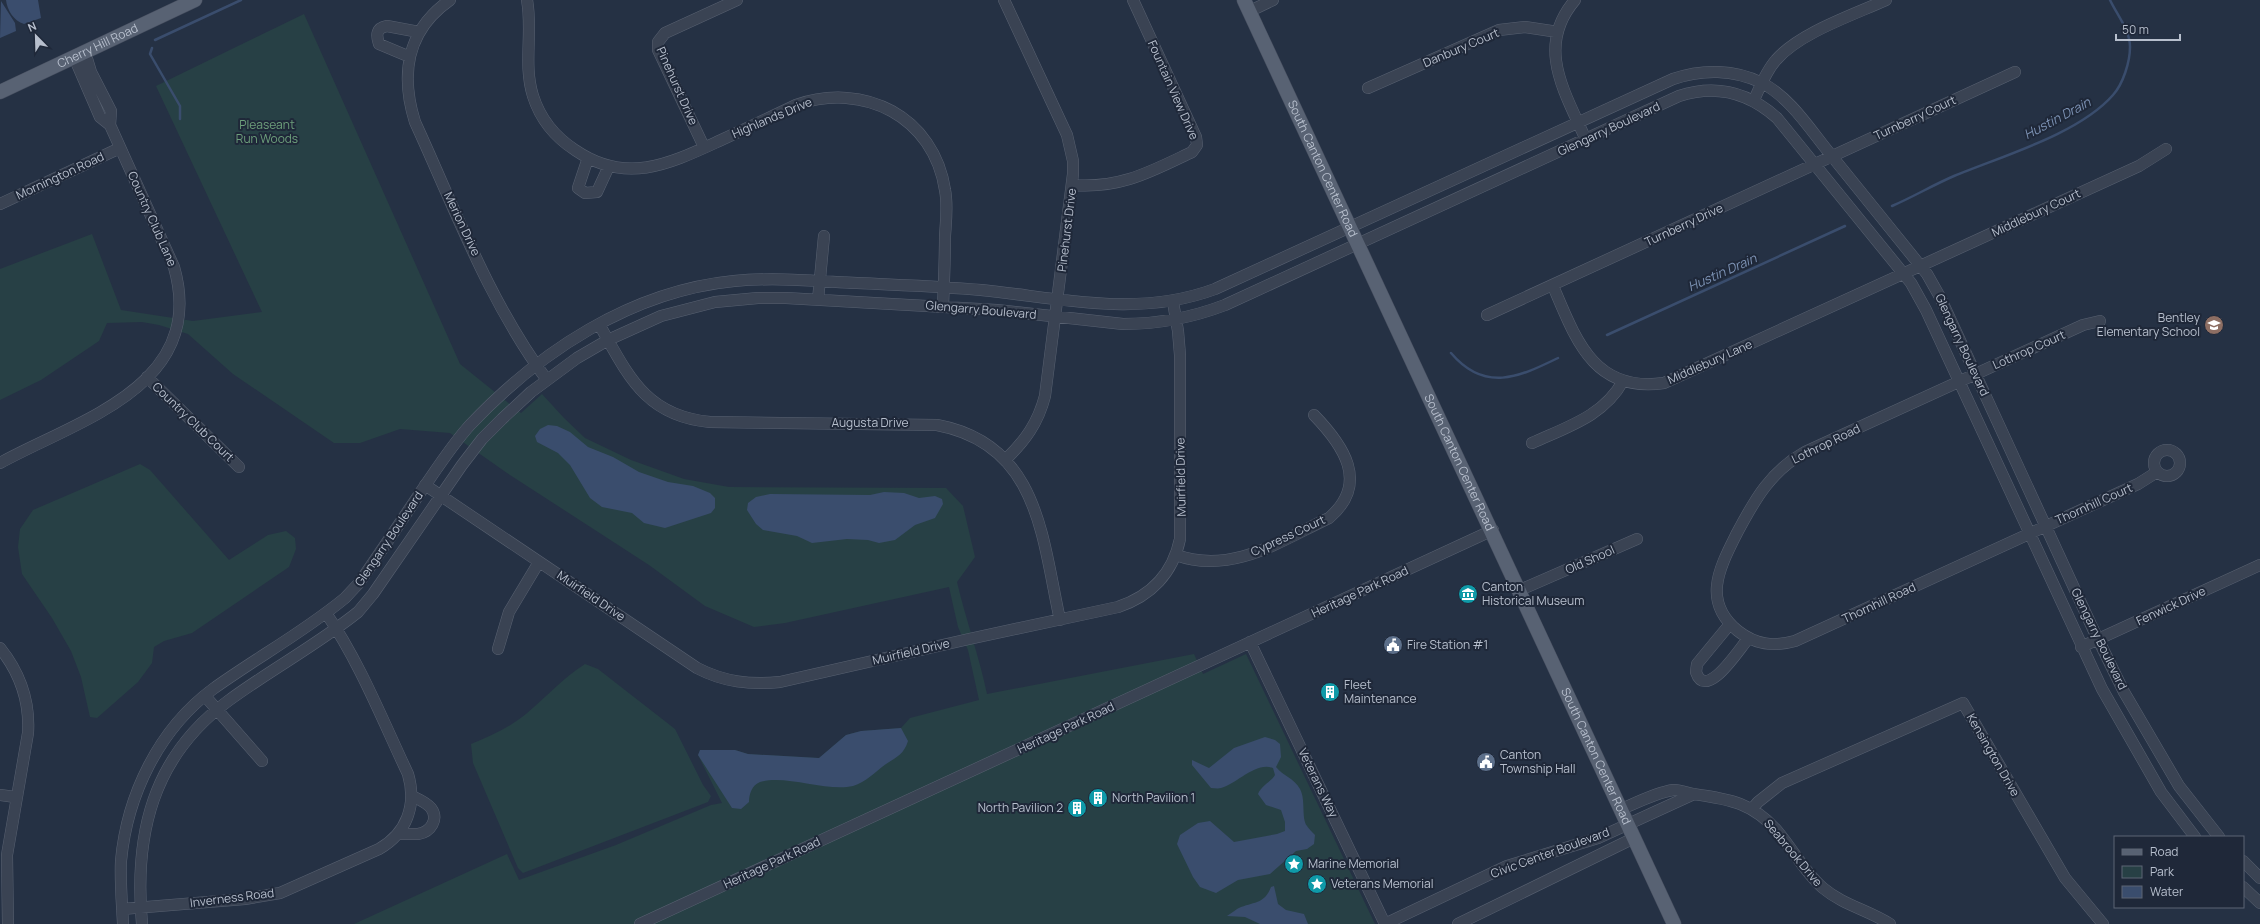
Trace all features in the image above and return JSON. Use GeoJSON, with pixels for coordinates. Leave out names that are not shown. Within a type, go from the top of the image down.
{"type":"FeatureCollection","features":[{"type":"Feature","properties":{"kind":"main road","name":"Cherry Hill Road"},"geometry":{"type":"LineString","coordinates":[[0,92],[196,0]]}},
{"type":"Feature","properties":{"kind":"main road","name":"South Canton Center Road"},"geometry":{"type":"LineString","coordinates":[[1247,5],[1350,228],[1493,530],[1674,924]]}},
{"type":"Feature","properties":{"kind":"street","name":"Merion Drive"},"geometry":{"type":"LineString","coordinates":[[450,0],[419,32],[412,46],[408,90],[415,122],[501,309],[518,339],[547,380]]}},
{"type":"Feature","properties":{"kind":"street","name":"Highlands Drive"},"geometry":{"type":"LineString","coordinates":[[527,0],[529,26],[528,69],[533,98],[555,134],[571,148],[588,158],[609,166],[632,169],[655,167],[674,162],[796,105],[818,99],[855,98],[874,103],[892,111],[908,123],[922,137],[935,156],[942,175],[946,204],[943,306]]}},
{"type":"Feature","properties":{"kind":"street","name":"Pinehurst Drive"},"geometry":{"type":"LineString","coordinates":[[704,147],[658,50],[658,42],[665,33],[737,0]]}},
{"type":"Feature","properties":{"kind":"street","name":"Pinehurst Drive"},"geometry":{"type":"LineString","coordinates":[[1004,0],[1067,135],[1073,161],[1072,184],[1056,317],[1041,412],[1028,436],[1005,460]]}},
{"type":"Feature","properties":{"kind":"street","name":"Fountain View Drive"},"geometry":{"type":"LineString","coordinates":[[1072,184],[1104,186],[1135,178],[1192,152],[1197,145],[1196,137],[1133,0]]}},
{"type":"Feature","properties":{"kind":"street"},"geometry":{"type":"LineString","coordinates":[[1247,5],[1273,0]]}},
{"type":"Feature","properties":{"kind":"street"},"geometry":{"type":"LineString","coordinates":[[1575,0],[1564,16],[1558,32],[1555,44],[1556,70],[1586,140]]}},
{"type":"Feature","properties":{"kind":"street"},"geometry":{"type":"LineString","coordinates":[[1754,100],[1775,61],[1796,42],[1886,0]]}},
{"type":"Feature","properties":{"kind":"street"},"geometry":{"type":"LineString","coordinates":[[410,57],[379,44],[377,38],[378,31],[382,27],[387,26],[419,32]]}},
{"type":"Feature","properties":{"kind":"street","name":"Danbury Court"},"geometry":{"type":"LineString","coordinates":[[1368,88],[1499,30],[1525,27],[1558,32]]}},
{"type":"Feature","properties":{"kind":"street","name":"Country Club Lane"},"geometry":{"type":"LineString","coordinates":[[0,463],[89,420],[125,397],[147,377],[162,360],[174,336],[180,310],[179,287],[174,267],[110,125],[100,117],[79,55]]}},
{"type":"Feature","properties":{"kind":"street","name":"Glengarry Boulevard"},"geometry":{"type":"LineString","coordinates":[[124,924],[121,877],[123,847],[129,817],[138,790],[149,765],[165,740],[182,719],[205,696],[326,613],[345,598],[359,583],[425,485],[469,427],[504,392],[536,365],[599,324],[654,300],[713,284],[760,280],[819,281],[944,287],[1118,306],[1173,302],[1202,294],[1235,281],[1665,83],[1692,74],[1712,72],[1738,75],[1762,83],[1792,107],[1921,266],[1940,297],[2098,639],[2148,735],[2178,786],[2218,836]]}},
{"type":"Feature","properties":{"kind":"street","name":"Turnberry Court"},"geometry":{"type":"LineString","coordinates":[[1816,165],[2015,72]]}},
{"type":"Feature","properties":{"kind":"street","name":"Glengarry Boulevard"},"geometry":{"type":"LineString","coordinates":[[1665,83],[1673,99]]}},
{"type":"Feature","properties":{"kind":"street","name":"Glengarry Boulevard"},"geometry":{"type":"LineString","coordinates":[[142,924],[140,907],[141,850],[146,822],[154,798],[165,774],[179,751],[197,729],[217,710],[358,612],[373,594],[482,439],[516,405],[547,380],[577,358],[608,340],[661,316],[715,302],[758,298],[943,306],[1123,324],[1147,324],[1207,312],[1673,99],[1691,93],[1709,90],[1735,93],[1754,100],[1777,118],[1904,274],[1926,310],[2081,647],[2133,744],[2161,792],[2195,836]]}},
{"type":"Feature","properties":{"kind":"street","name":"Glengarry Boulevard"},"geometry":{"type":"LineString","coordinates":[[1537,142],[1544,158]]}},
{"type":"Feature","properties":{"kind":"street","name":"Mornington Road"},"geometry":{"type":"LineString","coordinates":[[0,204],[120,148]]}},
{"type":"Feature","properties":{"kind":"street","name":"Middlebury Court"},"geometry":{"type":"LineString","coordinates":[[1904,274],[2139,166],[2166,149]]}},
{"type":"Feature","properties":{"kind":"street"},"geometry":{"type":"LineString","coordinates":[[588,158],[578,188],[585,193],[597,192],[609,166]]}},
{"type":"Feature","properties":{"kind":"street","name":"Turnberry Drive"},"geometry":{"type":"LineString","coordinates":[[1487,315],[1816,165]]}},
{"type":"Feature","properties":{"kind":"street"},"geometry":{"type":"LineString","coordinates":[[1430,191],[1438,207]]}},
{"type":"Feature","properties":{"kind":"street"},"geometry":{"type":"LineString","coordinates":[[818,300],[824,236]]}},
{"type":"Feature","properties":{"kind":"street","name":"Middlebury Lane"},"geometry":{"type":"LineString","coordinates":[[1553,286],[1582,348],[1599,368],[1623,381],[1650,385],[1675,380],[1904,274]]}},
{"type":"Feature","properties":{"kind":"street"},"geometry":{"type":"LineString","coordinates":[[1235,281],[1242,297]]}},
{"type":"Feature","properties":{"kind":"street"},"geometry":{"type":"LineString","coordinates":[[713,284],[715,302]]}},
{"type":"Feature","properties":{"kind":"street","name":"Muirfield Drive"},"geometry":{"type":"LineString","coordinates":[[425,485],[697,668],[721,678],[745,683],[780,682],[1118,607],[1138,600],[1160,581],[1176,555],[1182,524],[1180,355],[1173,302]]}},
{"type":"Feature","properties":{"kind":"street","name":"Lothrop Court"},"geometry":{"type":"LineString","coordinates":[[1958,382],[2083,325],[2100,321]]}},
{"type":"Feature","properties":{"kind":"street","name":"Augusta Drive"},"geometry":{"type":"LineString","coordinates":[[599,324],[629,377],[641,392],[662,408],[685,418],[710,422],[937,425],[956,430],[975,438],[1005,460],[1022,480],[1034,506],[1060,620]]}},
{"type":"Feature","properties":{"kind":"street","name":"Country Club Court"},"geometry":{"type":"LineString","coordinates":[[147,377],[239,467]]}},
{"type":"Feature","properties":{"kind":"street"},"geometry":{"type":"LineString","coordinates":[[1532,443],[1589,417],[1612,398],[1623,381]]}},
{"type":"Feature","properties":{"kind":"street","name":"Lothrop Road"},"geometry":{"type":"LineString","coordinates":[[1730,624],[1719,606],[1716,587],[1718,573],[1730,547],[1762,488],[1786,464],[1805,452],[1958,382]]}},
{"type":"Feature","properties":{"kind":"street","name":"Cypress Court"},"geometry":{"type":"LineString","coordinates":[[1176,555],[1202,562],[1232,560],[1329,518],[1337,511],[1344,502],[1348,490],[1349,468],[1340,446],[1331,433],[1314,415]]}},
{"type":"Feature","properties":{"kind":"street","name":"Thornhill Court"},"geometry":{"type":"LineString","coordinates":[[2028,534],[2138,484],[2157,472]]}},
{"type":"Feature","properties":{"kind":"street","name":"Heritage Park Road"},"geometry":{"type":"LineString","coordinates":[[640,924],[1493,530]]}},
{"type":"Feature","properties":{"kind":"street","name":"Thornhill Road"},"geometry":{"type":"LineString","coordinates":[[1730,624],[1748,639],[1771,645],[1795,641],[2028,534]]}},
{"type":"Feature","properties":{"kind":"street","name":"Old Shool"},"geometry":{"type":"LineString","coordinates":[[1520,590],[1637,539]]}},
{"type":"Feature","properties":{"kind":"street"},"geometry":{"type":"LineString","coordinates":[[498,649],[509,612],[539,562]]}},
{"type":"Feature","properties":{"kind":"street","name":"Fenwick Drive"},"geometry":{"type":"LineString","coordinates":[[2081,647],[2260,565]]}},
{"type":"Feature","properties":{"kind":"street","name":"Inverness Road"},"geometry":{"type":"LineString","coordinates":[[122,909],[245,899],[280,893],[379,849],[398,834],[408,817],[412,796],[408,774],[359,668],[326,613]]}},
{"type":"Feature","properties":{"kind":"street"},"geometry":{"type":"LineString","coordinates":[[1730,624],[1697,664],[1696,672],[1700,679],[1707,682],[1715,679],[1748,639]]}},
{"type":"Feature","properties":{"kind":"street","name":"Veterans Way"},"geometry":{"type":"LineString","coordinates":[[1250,642],[1385,924]]}},
{"type":"Feature","properties":{"kind":"street"},"geometry":{"type":"LineString","coordinates":[[0,648],[12,663],[21,681],[28,713],[28,733],[15,798],[6,855],[4,911],[8,924]]}},
{"type":"Feature","properties":{"kind":"street"},"geometry":{"type":"LineString","coordinates":[[205,696],[262,761]]}},
{"type":"Feature","properties":{"kind":"street","name":"Kensington Drive"},"geometry":{"type":"LineString","coordinates":[[1752,809],[1758,802],[1782,783],[1963,703],[2065,878],[2103,924]]}},
{"type":"Feature","properties":{"kind":"street"},"geometry":{"type":"LineString","coordinates":[[2133,744],[2148,735]]}},
{"type":"Feature","properties":{"kind":"street","name":"Seabrook Drive"},"geometry":{"type":"LineString","coordinates":[[1622,809],[1658,793],[1675,789],[1694,794],[1727,798],[1752,809],[1778,832],[1813,878],[1823,888],[1843,901],[1890,924]]}},
{"type":"Feature","properties":{"kind":"street"},"geometry":{"type":"LineString","coordinates":[[1628,823],[1694,794]]}},
{"type":"Feature","properties":{"kind":"street"},"geometry":{"type":"LineString","coordinates":[[0,795],[15,798]]}},
{"type":"Feature","properties":{"kind":"street"},"geometry":{"type":"LineString","coordinates":[[398,834],[419,834],[429,830],[434,824],[432,809],[426,803],[412,796]]}},
{"type":"Feature","properties":{"kind":"street","name":"Civic Center Boulevard"},"geometry":{"type":"LineString","coordinates":[[1385,924],[1507,866],[1598,838],[1628,823]]}},
{"type":"Feature","properties":{"kind":"street","name":"Glengarry Boulevard"},"geometry":{"type":"LineString","coordinates":[[2197,836],[2209,826]]}},
{"type":"Feature","properties":{"kind":"street","name":"Civic Center Boulevard"},"geometry":{"type":"LineString","coordinates":[[1458,924],[1634,838]]}},
{"type":"Feature","properties":{"kind":"street"},"geometry":{"type":"LineString","coordinates":[[2244,862],[2260,878]]}},
{"type":"Feature","properties":{"kind":"street"},"geometry":{"type":"LineString","coordinates":[[2244,888],[2260,903]]}},
{"type":"Feature","properties":{"kind":"green space","name":"Pleaseant Run Woods"},"geometry":{"type":"Polygon","coordinates":[[[304,14],[460,364],[521,413],[542,394],[585,438],[631,460],[684,479],[729,487],[946,488],[963,506],[975,557],[957,582],[987,694],[1194,654],[1203,674],[1246,654],[1375,924],[354,924],[507,854],[519,880],[616,845],[711,805],[722,803],[698,755],[700,750],[735,750],[748,754],[819,758],[846,735],[861,731],[901,728],[910,718],[979,700],[968,650],[958,627],[949,587],[785,623],[754,627],[705,606],[649,565],[507,473],[450,433],[400,429],[360,443],[334,443],[233,374],[188,334],[159,325],[142,322],[107,323],[99,341],[41,380],[0,400],[0,269],[92,234],[121,310],[193,321],[262,312],[156,86],[304,14]]]}},
{"type":"Feature","properties":{"kind":"green space"},"geometry":{"type":"Polygon","coordinates":[[[140,464],[150,470],[229,560],[268,535],[286,531],[295,538],[296,549],[289,567],[192,633],[164,641],[154,647],[152,663],[138,682],[97,718],[90,717],[81,677],[71,651],[52,618],[22,574],[18,547],[20,529],[33,510],[140,464]]]}},
{"type":"Feature","properties":{"kind":"green space"},"geometry":{"type":"Polygon","coordinates":[[[585,664],[598,669],[675,729],[703,785],[711,796],[708,802],[523,873],[518,868],[473,763],[471,744],[500,731],[520,719],[562,681],[585,664]]]}},
{"type":"Feature","properties":{"kind":"water"},"geometry":{"type":"Polygon","coordinates":[[[6,0],[38,0],[41,18],[24,24],[20,23],[12,15],[6,0]]]}},
{"type":"Feature","properties":{"kind":"water"},"geometry":{"type":"Polygon","coordinates":[[[1,1],[15,23],[16,31],[0,38],[1,1]]]}},
{"type":"Feature","properties":{"kind":"water"},"geometry":{"type":"Polygon","coordinates":[[[548,425],[557,426],[570,432],[588,447],[613,457],[639,472],[668,482],[693,486],[710,493],[715,498],[715,508],[711,513],[665,528],[644,523],[632,513],[602,507],[590,498],[570,465],[558,453],[537,442],[535,436],[540,429],[548,425]]]}},
{"type":"Feature","properties":{"kind":"water"},"geometry":{"type":"Polygon","coordinates":[[[884,492],[904,493],[919,498],[935,496],[942,499],[943,504],[935,518],[915,525],[895,540],[879,543],[868,540],[847,539],[812,543],[797,536],[763,530],[756,524],[747,510],[748,503],[756,497],[770,494],[870,495],[884,492]]]}},
{"type":"Feature","properties":{"kind":"water"},"geometry":{"type":"Polygon","coordinates":[[[901,728],[908,741],[902,752],[858,784],[853,786],[831,787],[782,780],[760,782],[757,783],[750,793],[749,802],[741,809],[732,808],[698,755],[700,750],[735,750],[748,754],[819,758],[846,735],[861,731],[901,728]]]}},
{"type":"Feature","properties":{"kind":"water"},"geometry":{"type":"Polygon","coordinates":[[[1265,737],[1275,740],[1280,744],[1281,757],[1276,767],[1298,785],[1302,793],[1305,823],[1315,835],[1314,844],[1307,849],[1296,851],[1270,874],[1238,880],[1216,893],[1200,887],[1193,877],[1177,844],[1180,835],[1198,823],[1210,821],[1234,842],[1277,834],[1285,831],[1285,822],[1281,810],[1266,805],[1258,794],[1275,775],[1273,768],[1266,767],[1253,770],[1227,786],[1211,788],[1192,765],[1192,760],[1209,768],[1234,748],[1265,737]]]}},
{"type":"Feature","properties":{"kind":"water"},"geometry":{"type":"Polygon","coordinates":[[[1274,886],[1278,904],[1286,910],[1304,914],[1308,924],[1260,924],[1245,917],[1227,916],[1239,908],[1263,899],[1271,887],[1274,886]]]}},
{"type":"Feature","properties":{"kind":"waterway"},"geometry":{"type":"LineString","coordinates":[[155,40],[241,0]]}},
{"type":"Feature","properties":{"kind":"waterway","name":"Hustin Drain"},"geometry":{"type":"LineString","coordinates":[[1892,206],[1954,176],[2039,143],[2081,121],[2098,109],[2113,95],[2120,85],[2125,72],[2130,47],[2128,35],[2123,23],[2110,0]]}},
{"type":"Feature","properties":{"kind":"waterway"},"geometry":{"type":"LineString","coordinates":[[152,48],[150,54],[180,106],[180,119]]}},
{"type":"Feature","properties":{"kind":"waterway","name":"Hustin Drain"},"geometry":{"type":"LineString","coordinates":[[1607,335],[1845,226]]}},
{"type":"Feature","properties":{"kind":"waterway","name":"Hustin Drain"},"geometry":{"type":"LineString","coordinates":[[1451,353],[1464,365],[1477,373],[1490,377],[1503,378],[1530,371],[1558,358]]}},
{"type":"Feature","properties":{"kind":"place","name":"Bentley Elementary School"},"geometry":{"type":"Point","coordinates":[2214,325]}},
{"type":"Feature","properties":{"kind":"place","name":"Canton Historical Museum"},"geometry":{"type":"Point","coordinates":[1468,594]}},
{"type":"Feature","properties":{"kind":"place","name":"Fire Station #1"},"geometry":{"type":"Point","coordinates":[1393,645]}},
{"type":"Feature","properties":{"kind":"place","name":"Fleet Maintenance"},"geometry":{"type":"Point","coordinates":[1330,692]}},
{"type":"Feature","properties":{"kind":"place","name":"Canton Township Hall"},"geometry":{"type":"Point","coordinates":[1486,762]}},
{"type":"Feature","properties":{"kind":"place","name":"North Pavilion 1"},"geometry":{"type":"Point","coordinates":[1098,798]}},
{"type":"Feature","properties":{"kind":"place","name":"North Pavilion 2"},"geometry":{"type":"Point","coordinates":[1077,808]}},
{"type":"Feature","properties":{"kind":"place","name":"Marine Memorial"},"geometry":{"type":"Point","coordinates":[1294,864]}},
{"type":"Feature","properties":{"kind":"place","name":"Veterans Memorial"},"geometry":{"type":"Point","coordinates":[1317,884]}}]}
